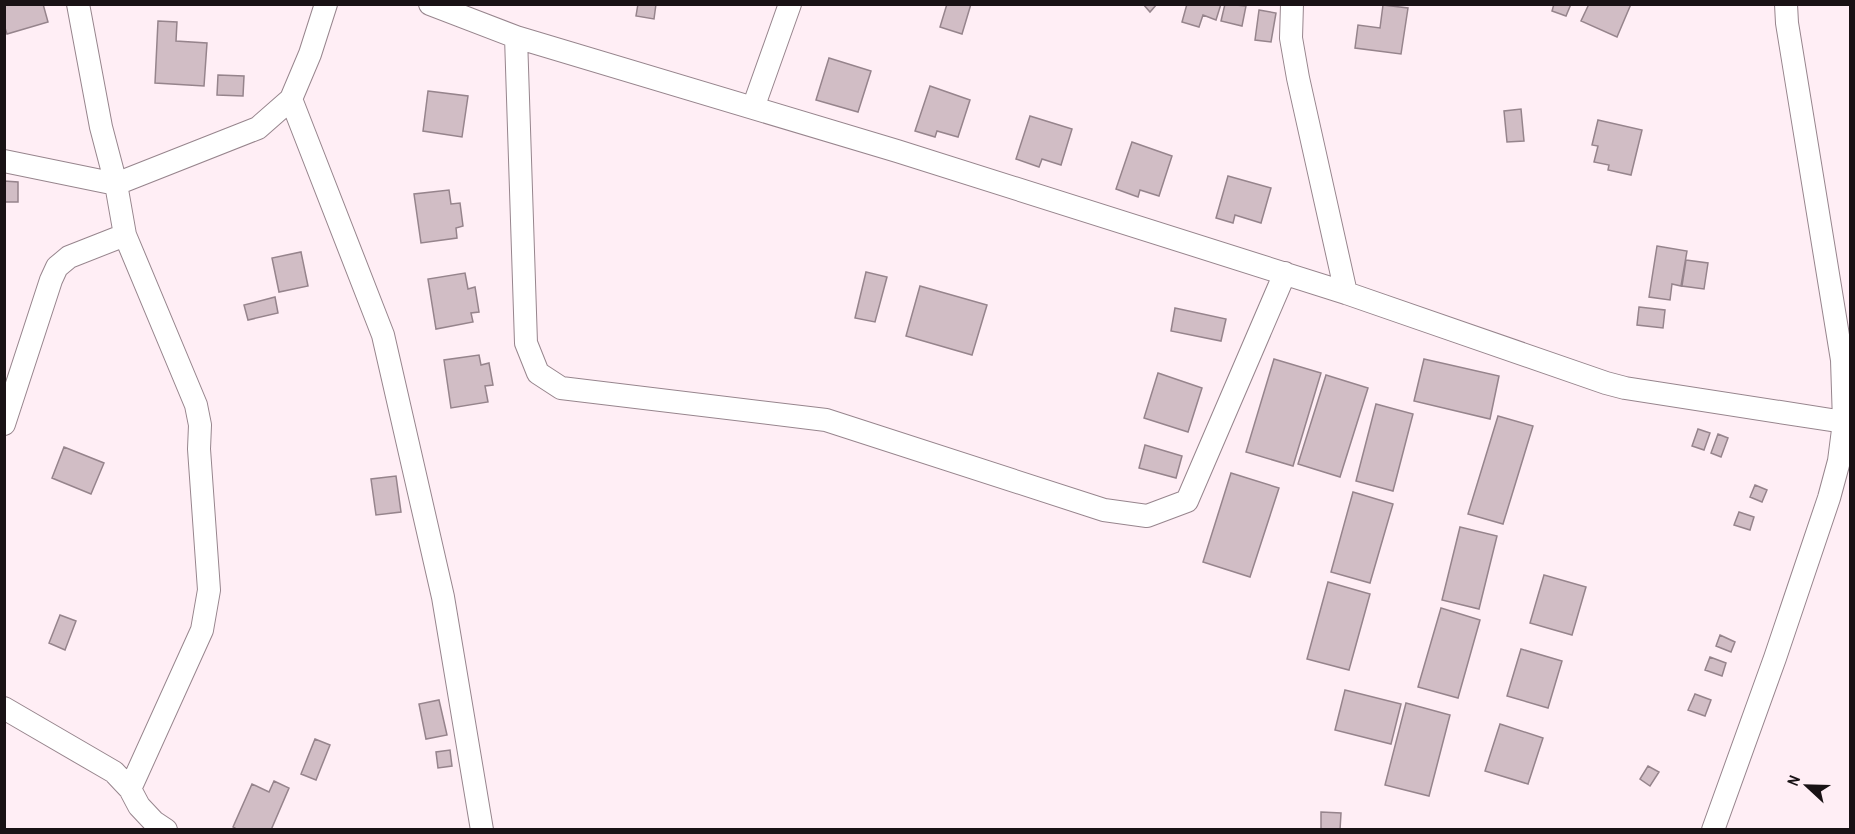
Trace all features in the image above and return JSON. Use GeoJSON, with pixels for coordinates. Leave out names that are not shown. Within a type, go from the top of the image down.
{"type":"FeatureCollection","features":[{"type":"Feature","properties":{"kind":"street"},"geometry":{"type":"LineString","coordinates":[[78,4],[101,127],[116,184],[125,236],[196,405],[200,425],[199,449],[209,590],[202,630],[130,789]]}},
{"type":"Feature","properties":{"kind":"street"},"geometry":{"type":"LineString","coordinates":[[4,161],[116,184],[258,128],[291,99],[310,54],[326,4]]}},
{"type":"Feature","properties":{"kind":"street"},"geometry":{"type":"LineString","coordinates":[[430,4],[516,37],[897,151],[1285,273],[1625,388],[1844,422]]}},
{"type":"Feature","properties":{"kind":"street"},"geometry":{"type":"LineString","coordinates":[[753,108],[790,4]]}},
{"type":"Feature","properties":{"kind":"street"},"geometry":{"type":"LineString","coordinates":[[1292,4],[1292,38],[1298,78],[1346,293]]}},
{"type":"Feature","properties":{"kind":"street"},"geometry":{"type":"LineString","coordinates":[[1713,830],[1829,498],[1839,462],[1844,422],[1846,360],[1787,23],[1786,4]]}},
{"type":"Feature","properties":{"kind":"street"},"geometry":{"type":"LineString","coordinates":[[516,37],[526,343],[538,373],[561,388],[826,420],[1104,510],[1147,516],[1187,501],[1285,273]]}},
{"type":"Feature","properties":{"kind":"street"},"geometry":{"type":"LineString","coordinates":[[291,99],[382,335],[443,597],[482,830]]}},
{"type":"Feature","properties":{"kind":"street"},"geometry":{"type":"LineString","coordinates":[[4,424],[57,267],[69,257],[125,236]]}},
{"type":"Feature","properties":{"kind":"street"},"geometry":{"type":"LineString","coordinates":[[4,708],[114,772],[130,789],[139,806],[165,830]]}},
{"type":"Feature","properties":{"kind":"building"},"geometry":{"type":"Polygon","coordinates":[[[4,4],[43,4],[48,22],[7,34],[4,25],[4,4]]]}},
{"type":"Feature","properties":{"kind":"building"},"geometry":{"type":"Polygon","coordinates":[[[638,4],[656,4],[654,19],[636,16],[638,4]]]}},
{"type":"Feature","properties":{"kind":"building"},"geometry":{"type":"Polygon","coordinates":[[[947,4],[971,4],[962,34],[940,27],[947,4]]]}},
{"type":"Feature","properties":{"kind":"building"},"geometry":{"type":"Polygon","coordinates":[[[1143,4],[1157,4],[1150,12],[1143,4]]]}},
{"type":"Feature","properties":{"kind":"building"},"geometry":{"type":"Polygon","coordinates":[[[1187,4],[1221,4],[1216,20],[1203,15],[1199,27],[1182,22],[1187,4]]]}},
{"type":"Feature","properties":{"kind":"building"},"geometry":{"type":"Polygon","coordinates":[[[1225,4],[1246,6],[1242,26],[1221,21],[1225,4]]]}},
{"type":"Feature","properties":{"kind":"building"},"geometry":{"type":"Polygon","coordinates":[[[1554,4],[1571,4],[1566,16],[1552,11],[1554,4]]]}},
{"type":"Feature","properties":{"kind":"building"},"geometry":{"type":"Polygon","coordinates":[[[1589,4],[1631,4],[1617,37],[1581,21],[1589,4]]]}},
{"type":"Feature","properties":{"kind":"building"},"geometry":{"type":"Polygon","coordinates":[[[1383,5],[1408,8],[1401,54],[1355,48],[1358,25],[1380,28],[1383,5]]]}},
{"type":"Feature","properties":{"kind":"building"},"geometry":{"type":"Polygon","coordinates":[[[1259,10],[1276,13],[1271,42],[1255,40],[1259,10]]]}},
{"type":"Feature","properties":{"kind":"building"},"geometry":{"type":"Polygon","coordinates":[[[158,21],[177,22],[176,41],[207,43],[204,86],[155,83],[158,21]]]}},
{"type":"Feature","properties":{"kind":"building"},"geometry":{"type":"Polygon","coordinates":[[[829,58],[871,71],[858,112],[816,100],[829,58]]]}},
{"type":"Feature","properties":{"kind":"building"},"geometry":{"type":"Polygon","coordinates":[[[218,75],[244,76],[243,96],[217,95],[218,75]]]}},
{"type":"Feature","properties":{"kind":"building"},"geometry":{"type":"Polygon","coordinates":[[[930,86],[970,100],[958,137],[937,131],[935,137],[915,131],[930,86]]]}},
{"type":"Feature","properties":{"kind":"building"},"geometry":{"type":"Polygon","coordinates":[[[428,91],[468,96],[462,137],[423,131],[428,91]]]}},
{"type":"Feature","properties":{"kind":"building"},"geometry":{"type":"Polygon","coordinates":[[[1521,109],[1524,141],[1507,142],[1504,111],[1521,109]]]}},
{"type":"Feature","properties":{"kind":"building"},"geometry":{"type":"Polygon","coordinates":[[[1030,116],[1072,129],[1061,165],[1042,159],[1039,167],[1016,159],[1030,116]]]}},
{"type":"Feature","properties":{"kind":"building"},"geometry":{"type":"Polygon","coordinates":[[[1598,120],[1642,130],[1631,175],[1608,170],[1609,165],[1594,162],[1598,146],[1592,145],[1598,120]]]}},
{"type":"Feature","properties":{"kind":"building"},"geometry":{"type":"Polygon","coordinates":[[[1132,142],[1172,156],[1159,196],[1140,190],[1138,197],[1116,189],[1132,142]]]}},
{"type":"Feature","properties":{"kind":"building"},"geometry":{"type":"Polygon","coordinates":[[[1228,176],[1271,188],[1261,223],[1235,215],[1233,223],[1216,218],[1228,176]]]}},
{"type":"Feature","properties":{"kind":"building"},"geometry":{"type":"Polygon","coordinates":[[[4,181],[18,182],[18,202],[4,202],[4,181]]]}},
{"type":"Feature","properties":{"kind":"building"},"geometry":{"type":"Polygon","coordinates":[[[449,190],[451,204],[460,203],[463,226],[456,228],[457,238],[421,243],[414,194],[449,190]]]}},
{"type":"Feature","properties":{"kind":"building"},"geometry":{"type":"Polygon","coordinates":[[[1657,246],[1687,251],[1681,286],[1672,284],[1670,300],[1649,297],[1657,246]]]}},
{"type":"Feature","properties":{"kind":"building"},"geometry":{"type":"Polygon","coordinates":[[[301,252],[308,286],[279,292],[272,258],[301,252]]]}},
{"type":"Feature","properties":{"kind":"building"},"geometry":{"type":"Polygon","coordinates":[[[1686,260],[1708,263],[1704,289],[1682,286],[1686,260]]]}},
{"type":"Feature","properties":{"kind":"building"},"geometry":{"type":"Polygon","coordinates":[[[866,272],[887,277],[875,322],[855,318],[866,272]]]}},
{"type":"Feature","properties":{"kind":"building"},"geometry":{"type":"Polygon","coordinates":[[[465,273],[468,289],[475,287],[479,312],[471,313],[473,322],[436,329],[428,279],[465,273]]]}},
{"type":"Feature","properties":{"kind":"building"},"geometry":{"type":"Polygon","coordinates":[[[920,286],[987,305],[972,355],[906,336],[920,286]]]}},
{"type":"Feature","properties":{"kind":"building"},"geometry":{"type":"Polygon","coordinates":[[[275,297],[278,313],[248,320],[244,305],[275,297]]]}},
{"type":"Feature","properties":{"kind":"building"},"geometry":{"type":"Polygon","coordinates":[[[1639,307],[1665,310],[1663,328],[1637,325],[1639,307]]]}},
{"type":"Feature","properties":{"kind":"building"},"geometry":{"type":"Polygon","coordinates":[[[1175,308],[1226,319],[1221,341],[1171,331],[1175,308]]]}},
{"type":"Feature","properties":{"kind":"building"},"geometry":{"type":"Polygon","coordinates":[[[479,355],[481,365],[489,363],[493,385],[485,386],[488,402],[451,408],[444,360],[479,355]]]}},
{"type":"Feature","properties":{"kind":"building"},"geometry":{"type":"Polygon","coordinates":[[[1274,359],[1321,373],[1293,466],[1246,452],[1274,359]]]}},
{"type":"Feature","properties":{"kind":"building"},"geometry":{"type":"Polygon","coordinates":[[[1424,359],[1499,376],[1490,419],[1414,401],[1424,359]]]}},
{"type":"Feature","properties":{"kind":"building"},"geometry":{"type":"Polygon","coordinates":[[[1158,373],[1202,388],[1188,432],[1144,418],[1158,373]]]}},
{"type":"Feature","properties":{"kind":"building"},"geometry":{"type":"Polygon","coordinates":[[[1326,375],[1368,388],[1340,477],[1298,464],[1326,375]]]}},
{"type":"Feature","properties":{"kind":"building"},"geometry":{"type":"Polygon","coordinates":[[[1376,404],[1413,414],[1393,491],[1356,481],[1376,404]]]}},
{"type":"Feature","properties":{"kind":"building"},"geometry":{"type":"Polygon","coordinates":[[[1498,416],[1533,426],[1503,524],[1468,514],[1498,416]]]}},
{"type":"Feature","properties":{"kind":"building"},"geometry":{"type":"Polygon","coordinates":[[[1698,429],[1710,433],[1704,450],[1692,446],[1698,429]]]}},
{"type":"Feature","properties":{"kind":"building"},"geometry":{"type":"Polygon","coordinates":[[[1718,434],[1728,438],[1721,457],[1711,453],[1718,434]]]}},
{"type":"Feature","properties":{"kind":"building"},"geometry":{"type":"Polygon","coordinates":[[[1145,445],[1182,456],[1176,478],[1139,468],[1145,445]]]}},
{"type":"Feature","properties":{"kind":"building"},"geometry":{"type":"Polygon","coordinates":[[[64,447],[104,463],[91,494],[52,478],[64,447]]]}},
{"type":"Feature","properties":{"kind":"building"},"geometry":{"type":"Polygon","coordinates":[[[1231,473],[1279,488],[1250,577],[1203,562],[1231,473]]]}},
{"type":"Feature","properties":{"kind":"building"},"geometry":{"type":"Polygon","coordinates":[[[396,476],[401,512],[376,515],[371,479],[396,476]]]}},
{"type":"Feature","properties":{"kind":"building"},"geometry":{"type":"Polygon","coordinates":[[[1755,485],[1767,490],[1762,502],[1750,497],[1755,485]]]}},
{"type":"Feature","properties":{"kind":"building"},"geometry":{"type":"Polygon","coordinates":[[[1353,492],[1393,504],[1370,583],[1331,572],[1353,492]]]}},
{"type":"Feature","properties":{"kind":"building"},"geometry":{"type":"Polygon","coordinates":[[[1739,512],[1754,517],[1750,530],[1734,525],[1739,512]]]}},
{"type":"Feature","properties":{"kind":"building"},"geometry":{"type":"Polygon","coordinates":[[[1460,527],[1497,536],[1479,609],[1442,600],[1460,527]]]}},
{"type":"Feature","properties":{"kind":"building"},"geometry":{"type":"Polygon","coordinates":[[[1544,575],[1586,587],[1572,635],[1530,623],[1544,575]]]}},
{"type":"Feature","properties":{"kind":"building"},"geometry":{"type":"Polygon","coordinates":[[[1328,582],[1370,594],[1349,670],[1307,659],[1328,582]]]}},
{"type":"Feature","properties":{"kind":"building"},"geometry":{"type":"Polygon","coordinates":[[[1441,608],[1480,620],[1458,698],[1418,687],[1441,608]]]}},
{"type":"Feature","properties":{"kind":"building"},"geometry":{"type":"Polygon","coordinates":[[[60,615],[76,621],[65,650],[49,643],[60,615]]]}},
{"type":"Feature","properties":{"kind":"building"},"geometry":{"type":"Polygon","coordinates":[[[1720,635],[1735,642],[1731,652],[1716,646],[1720,635]]]}},
{"type":"Feature","properties":{"kind":"building"},"geometry":{"type":"Polygon","coordinates":[[[1521,649],[1562,661],[1548,708],[1507,696],[1521,649]]]}},
{"type":"Feature","properties":{"kind":"building"},"geometry":{"type":"Polygon","coordinates":[[[1710,657],[1726,663],[1722,676],[1705,670],[1710,657]]]}},
{"type":"Feature","properties":{"kind":"building"},"geometry":{"type":"Polygon","coordinates":[[[1345,690],[1401,704],[1391,744],[1335,730],[1345,690]]]}},
{"type":"Feature","properties":{"kind":"building"},"geometry":{"type":"Polygon","coordinates":[[[1695,694],[1711,700],[1705,716],[1688,710],[1695,694]]]}},
{"type":"Feature","properties":{"kind":"building"},"geometry":{"type":"Polygon","coordinates":[[[439,700],[447,735],[426,739],[419,704],[439,700]]]}},
{"type":"Feature","properties":{"kind":"building"},"geometry":{"type":"Polygon","coordinates":[[[1406,703],[1450,715],[1429,796],[1385,785],[1406,703]]]}},
{"type":"Feature","properties":{"kind":"building"},"geometry":{"type":"Polygon","coordinates":[[[1500,724],[1543,738],[1528,784],[1485,771],[1500,724]]]}},
{"type":"Feature","properties":{"kind":"building"},"geometry":{"type":"Polygon","coordinates":[[[315,739],[330,745],[316,780],[301,774],[315,739]]]}},
{"type":"Feature","properties":{"kind":"building"},"geometry":{"type":"Polygon","coordinates":[[[450,750],[452,766],[438,768],[436,752],[450,750]]]}},
{"type":"Feature","properties":{"kind":"building"},"geometry":{"type":"Polygon","coordinates":[[[1648,766],[1659,772],[1650,786],[1640,779],[1648,766]]]}},
{"type":"Feature","properties":{"kind":"building"},"geometry":{"type":"Polygon","coordinates":[[[274,781],[289,788],[271,830],[238,830],[233,827],[252,784],[269,792],[274,781]]]}},
{"type":"Feature","properties":{"kind":"building"},"geometry":{"type":"Polygon","coordinates":[[[1321,812],[1341,813],[1340,830],[1321,830],[1321,812]]]}}]}
